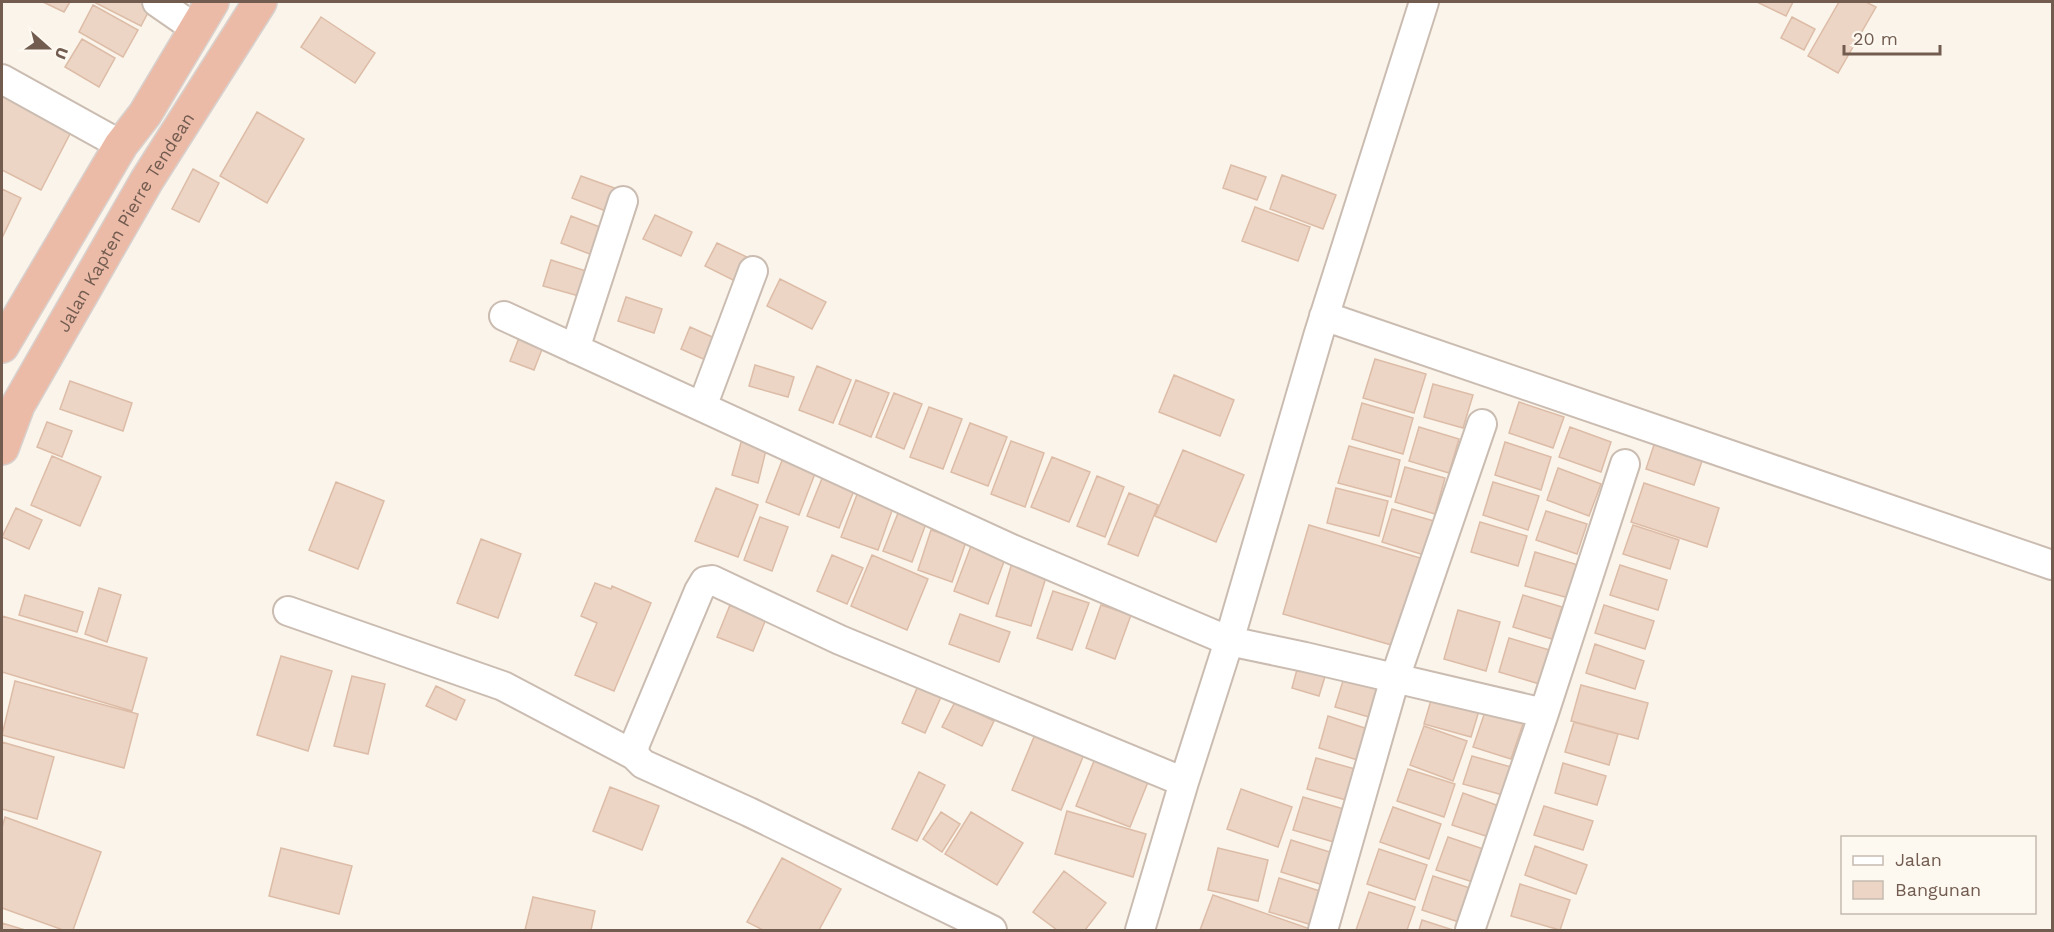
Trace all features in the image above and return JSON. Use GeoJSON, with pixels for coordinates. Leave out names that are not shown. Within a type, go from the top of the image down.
{"type":"FeatureCollection","features":[{"type":"Feature","properties":{"kind":"highway","name":"Jalan Kapten Pierre Tendean"},"geometry":{"type":"LineString","coordinates":[[2,448],[18,405],[147,180],[260,2]]}},
{"type":"Feature","properties":{"kind":"highway"},"geometry":{"type":"LineString","coordinates":[[2,346],[121,145],[146,114],[204,15]]}},
{"type":"Feature","properties":{"kind":"street"},"geometry":{"type":"LineString","coordinates":[[157,2],[204,15]]}},
{"type":"Feature","properties":{"kind":"street"},"geometry":{"type":"LineString","coordinates":[[1140,930],[1229,641],[1324,316],[1424,2]]}},
{"type":"Feature","properties":{"kind":"street"},"geometry":{"type":"LineString","coordinates":[[2,79],[121,145]]}},
{"type":"Feature","properties":{"kind":"street"},"geometry":{"type":"LineString","coordinates":[[575,349],[623,201]]}},
{"type":"Feature","properties":{"kind":"street"},"geometry":{"type":"LineString","coordinates":[[702,407],[753,271]]}},
{"type":"Feature","properties":{"kind":"street"},"geometry":{"type":"LineString","coordinates":[[504,316],[1014,550],[1229,641],[1544,713]]}},
{"type":"Feature","properties":{"kind":"street"},"geometry":{"type":"LineString","coordinates":[[1324,316],[2052,565]]}},
{"type":"Feature","properties":{"kind":"street"},"geometry":{"type":"LineString","coordinates":[[1323,930],[1395,678],[1482,424]]}},
{"type":"Feature","properties":{"kind":"street"},"geometry":{"type":"LineString","coordinates":[[1470,930],[1625,464]]}},
{"type":"Feature","properties":{"kind":"street"},"geometry":{"type":"LineString","coordinates":[[634,755],[635,744],[699,591],[705,581],[712,580],[840,640],[1184,782]]}},
{"type":"Feature","properties":{"kind":"street"},"geometry":{"type":"LineString","coordinates":[[288,611],[503,686],[634,755],[643,764],[749,812],[992,930]]}},
{"type":"Feature","properties":{"kind":"building"},"geometry":{"type":"Polygon","coordinates":[[[43,2],[70,2],[64,12],[43,2]]]}},
{"type":"Feature","properties":{"kind":"building"},"geometry":{"type":"Polygon","coordinates":[[[94,2],[150,2],[153,3],[141,26],[94,2]]]}},
{"type":"Feature","properties":{"kind":"building"},"geometry":{"type":"Polygon","coordinates":[[[1757,2],[1793,2],[1786,16],[1757,2]]]}},
{"type":"Feature","properties":{"kind":"building"},"geometry":{"type":"Polygon","coordinates":[[[1839,2],[1866,2],[1876,7],[1838,73],[1808,56],[1839,2]]]}},
{"type":"Feature","properties":{"kind":"building"},"geometry":{"type":"Polygon","coordinates":[[[93,5],[138,30],[123,57],[79,32],[93,5]]]}},
{"type":"Feature","properties":{"kind":"building"},"geometry":{"type":"Polygon","coordinates":[[[321,17],[375,53],[355,83],[301,47],[321,17]]]}},
{"type":"Feature","properties":{"kind":"building"},"geometry":{"type":"Polygon","coordinates":[[[1792,17],[1815,29],[1804,50],[1781,38],[1792,17]]]}},
{"type":"Feature","properties":{"kind":"building"},"geometry":{"type":"Polygon","coordinates":[[[82,39],[115,58],[99,87],[65,67],[82,39]]]}},
{"type":"Feature","properties":{"kind":"building"},"geometry":{"type":"Polygon","coordinates":[[[2,91],[73,128],[41,190],[2,170],[2,91]]]}},
{"type":"Feature","properties":{"kind":"building"},"geometry":{"type":"Polygon","coordinates":[[[257,112],[304,139],[267,203],[220,176],[257,112]]]}},
{"type":"Feature","properties":{"kind":"building"},"geometry":{"type":"Polygon","coordinates":[[[1231,165],[1266,177],[1257,200],[1223,188],[1231,165]]]}},
{"type":"Feature","properties":{"kind":"building"},"geometry":{"type":"Polygon","coordinates":[[[193,169],[219,183],[199,222],[172,209],[193,169]]]}},
{"type":"Feature","properties":{"kind":"building"},"geometry":{"type":"Polygon","coordinates":[[[1282,175],[1336,195],[1323,229],[1270,209],[1282,175]]]}},
{"type":"Feature","properties":{"kind":"building"},"geometry":{"type":"Polygon","coordinates":[[[581,176],[620,190],[611,213],[572,198],[581,176]]]}},
{"type":"Feature","properties":{"kind":"building"},"geometry":{"type":"Polygon","coordinates":[[[2,189],[21,198],[2,238],[2,189]]]}},
{"type":"Feature","properties":{"kind":"building"},"geometry":{"type":"Polygon","coordinates":[[[1255,207],[1310,227],[1298,261],[1242,241],[1255,207]]]}},
{"type":"Feature","properties":{"kind":"building"},"geometry":{"type":"Polygon","coordinates":[[[655,215],[692,232],[681,256],[643,239],[655,215]]]}},
{"type":"Feature","properties":{"kind":"building"},"geometry":{"type":"Polygon","coordinates":[[[571,216],[605,229],[595,256],[561,243],[571,216]]]}},
{"type":"Feature","properties":{"kind":"building"},"geometry":{"type":"Polygon","coordinates":[[[717,243],[749,258],[737,282],[705,266],[717,243]]]}},
{"type":"Feature","properties":{"kind":"building"},"geometry":{"type":"Polygon","coordinates":[[[551,260],[586,271],[579,296],[543,286],[551,260]]]}},
{"type":"Feature","properties":{"kind":"building"},"geometry":{"type":"Polygon","coordinates":[[[780,279],[826,302],[812,329],[767,306],[780,279]]]}},
{"type":"Feature","properties":{"kind":"building"},"geometry":{"type":"Polygon","coordinates":[[[626,297],[662,309],[654,333],[618,321],[626,297]]]}},
{"type":"Feature","properties":{"kind":"building"},"geometry":{"type":"Polygon","coordinates":[[[690,327],[719,340],[710,362],[681,349],[690,327]]]}},
{"type":"Feature","properties":{"kind":"building"},"geometry":{"type":"Polygon","coordinates":[[[522,330],[546,339],[534,370],[510,361],[522,330]]]}},
{"type":"Feature","properties":{"kind":"building"},"geometry":{"type":"Polygon","coordinates":[[[1375,359],[1426,374],[1414,413],[1363,398],[1375,359]]]}},
{"type":"Feature","properties":{"kind":"building"},"geometry":{"type":"Polygon","coordinates":[[[755,365],[794,377],[788,397],[749,386],[755,365]]]}},
{"type":"Feature","properties":{"kind":"building"},"geometry":{"type":"Polygon","coordinates":[[[817,366],[851,380],[833,423],[799,410],[817,366]]]}},
{"type":"Feature","properties":{"kind":"building"},"geometry":{"type":"Polygon","coordinates":[[[1174,375],[1234,400],[1220,436],[1159,412],[1174,375]]]}},
{"type":"Feature","properties":{"kind":"building"},"geometry":{"type":"Polygon","coordinates":[[[856,380],[889,393],[871,437],[839,424],[856,380]]]}},
{"type":"Feature","properties":{"kind":"building"},"geometry":{"type":"Polygon","coordinates":[[[70,381],[132,403],[123,431],[60,409],[70,381]]]}},
{"type":"Feature","properties":{"kind":"building"},"geometry":{"type":"Polygon","coordinates":[[[1433,384],[1473,395],[1463,428],[1424,417],[1433,384]]]}},
{"type":"Feature","properties":{"kind":"building"},"geometry":{"type":"Polygon","coordinates":[[[894,393],[922,404],[904,449],[876,437],[894,393]]]}},
{"type":"Feature","properties":{"kind":"building"},"geometry":{"type":"Polygon","coordinates":[[[1519,402],[1564,417],[1553,448],[1509,433],[1519,402]]]}},
{"type":"Feature","properties":{"kind":"building"},"geometry":{"type":"Polygon","coordinates":[[[1362,403],[1413,418],[1403,454],[1352,439],[1362,403]]]}},
{"type":"Feature","properties":{"kind":"building"},"geometry":{"type":"Polygon","coordinates":[[[929,407],[962,419],[943,469],[910,457],[929,407]]]}},
{"type":"Feature","properties":{"kind":"building"},"geometry":{"type":"Polygon","coordinates":[[[47,422],[72,431],[62,457],[37,447],[47,422]]]}},
{"type":"Feature","properties":{"kind":"building"},"geometry":{"type":"Polygon","coordinates":[[[970,423],[1007,437],[988,486],[951,472],[970,423]]]}},
{"type":"Feature","properties":{"kind":"building"},"geometry":{"type":"Polygon","coordinates":[[[1419,427],[1459,439],[1449,473],[1409,461],[1419,427]]]}},
{"type":"Feature","properties":{"kind":"building"},"geometry":{"type":"Polygon","coordinates":[[[1570,427],[1611,442],[1601,472],[1559,457],[1570,427]]]}},
{"type":"Feature","properties":{"kind":"building"},"geometry":{"type":"Polygon","coordinates":[[[742,439],[767,446],[758,483],[732,475],[742,439]]]}},
{"type":"Feature","properties":{"kind":"building"},"geometry":{"type":"Polygon","coordinates":[[[1011,441],[1044,453],[1025,507],[991,494],[1011,441]]]}},
{"type":"Feature","properties":{"kind":"building"},"geometry":{"type":"Polygon","coordinates":[[[1505,442],[1551,457],[1541,490],[1495,475],[1505,442]]]}},
{"type":"Feature","properties":{"kind":"building"},"geometry":{"type":"Polygon","coordinates":[[[1655,442],[1703,458],[1694,485],[1646,469],[1655,442]]]}},
{"type":"Feature","properties":{"kind":"building"},"geometry":{"type":"Polygon","coordinates":[[[1349,446],[1400,460],[1391,497],[1338,483],[1349,446]]]}},
{"type":"Feature","properties":{"kind":"building"},"geometry":{"type":"Polygon","coordinates":[[[1183,450],[1244,475],[1216,542],[1155,516],[1183,450]]]}},
{"type":"Feature","properties":{"kind":"building"},"geometry":{"type":"Polygon","coordinates":[[[52,456],[101,477],[80,526],[31,505],[52,456]]]}},
{"type":"Feature","properties":{"kind":"building"},"geometry":{"type":"Polygon","coordinates":[[[1052,457],[1090,472],[1069,522],[1031,507],[1052,457]]]}},
{"type":"Feature","properties":{"kind":"building"},"geometry":{"type":"Polygon","coordinates":[[[783,458],[816,471],[799,515],[766,502],[783,458]]]}},
{"type":"Feature","properties":{"kind":"building"},"geometry":{"type":"Polygon","coordinates":[[[1405,467],[1445,478],[1435,514],[1395,502],[1405,467]]]}},
{"type":"Feature","properties":{"kind":"building"},"geometry":{"type":"Polygon","coordinates":[[[1558,468],[1601,484],[1589,516],[1547,500],[1558,468]]]}},
{"type":"Feature","properties":{"kind":"building"},"geometry":{"type":"Polygon","coordinates":[[[823,476],[855,488],[839,528],[807,516],[823,476]]]}},
{"type":"Feature","properties":{"kind":"building"},"geometry":{"type":"Polygon","coordinates":[[[1097,476],[1124,487],[1105,537],[1077,526],[1097,476]]]}},
{"type":"Feature","properties":{"kind":"building"},"geometry":{"type":"Polygon","coordinates":[[[336,482],[384,501],[358,569],[309,550],[336,482]]]}},
{"type":"Feature","properties":{"kind":"building"},"geometry":{"type":"Polygon","coordinates":[[[1493,482],[1539,496],[1528,530],[1483,515],[1493,482]]]}},
{"type":"Feature","properties":{"kind":"building"},"geometry":{"type":"Polygon","coordinates":[[[1644,483],[1719,508],[1707,547],[1631,522],[1644,483]]]}},
{"type":"Feature","properties":{"kind":"building"},"geometry":{"type":"Polygon","coordinates":[[[716,488],[758,505],[738,557],[695,541],[716,488]]]}},
{"type":"Feature","properties":{"kind":"building"},"geometry":{"type":"Polygon","coordinates":[[[1336,488],[1388,501],[1379,536],[1327,523],[1336,488]]]}},
{"type":"Feature","properties":{"kind":"building"},"geometry":{"type":"Polygon","coordinates":[[[858,492],[894,505],[878,550],[841,537],[858,492]]]}},
{"type":"Feature","properties":{"kind":"building"},"geometry":{"type":"Polygon","coordinates":[[[1129,493],[1158,505],[1138,556],[1108,544],[1129,493]]]}},
{"type":"Feature","properties":{"kind":"building"},"geometry":{"type":"Polygon","coordinates":[[[16,508],[42,520],[29,549],[2,537],[16,508]]]}},
{"type":"Feature","properties":{"kind":"building"},"geometry":{"type":"Polygon","coordinates":[[[900,508],[928,518],[912,562],[883,551],[900,508]]]}},
{"type":"Feature","properties":{"kind":"building"},"geometry":{"type":"Polygon","coordinates":[[[1392,509],[1434,521],[1424,555],[1382,542],[1392,509]]]}},
{"type":"Feature","properties":{"kind":"building"},"geometry":{"type":"Polygon","coordinates":[[[1546,511],[1587,524],[1577,554],[1536,540],[1546,511]]]}},
{"type":"Feature","properties":{"kind":"building"},"geometry":{"type":"Polygon","coordinates":[[[760,517],[788,527],[772,571],[744,560],[760,517]]]}},
{"type":"Feature","properties":{"kind":"building"},"geometry":{"type":"Polygon","coordinates":[[[1480,522],[1527,536],[1518,566],[1471,552],[1480,522]]]}},
{"type":"Feature","properties":{"kind":"building"},"geometry":{"type":"Polygon","coordinates":[[[1309,525],[1427,560],[1402,648],[1283,614],[1309,525]]]}},
{"type":"Feature","properties":{"kind":"building"},"geometry":{"type":"Polygon","coordinates":[[[1633,525],[1679,540],[1670,569],[1623,554],[1633,525]]]}},
{"type":"Feature","properties":{"kind":"building"},"geometry":{"type":"Polygon","coordinates":[[[931,530],[966,542],[952,582],[918,570],[931,530]]]}},
{"type":"Feature","properties":{"kind":"building"},"geometry":{"type":"Polygon","coordinates":[[[481,539],[521,554],[498,618],[457,603],[481,539]]]}},
{"type":"Feature","properties":{"kind":"building"},"geometry":{"type":"Polygon","coordinates":[[[971,546],[1005,559],[988,604],[954,591],[971,546]]]}},
{"type":"Feature","properties":{"kind":"building"},"geometry":{"type":"Polygon","coordinates":[[[1535,552],[1578,565],[1569,598],[1525,586],[1535,552]]]}},
{"type":"Feature","properties":{"kind":"building"},"geometry":{"type":"Polygon","coordinates":[[[832,555],[863,568],[847,604],[817,591],[832,555]]]}},
{"type":"Feature","properties":{"kind":"building"},"geometry":{"type":"Polygon","coordinates":[[[872,555],[928,579],[907,630],[851,606],[872,555]]]}},
{"type":"Feature","properties":{"kind":"building"},"geometry":{"type":"Polygon","coordinates":[[[1012,563],[1047,574],[1031,626],[996,616],[1012,563]]]}},
{"type":"Feature","properties":{"kind":"building"},"geometry":{"type":"Polygon","coordinates":[[[1620,565],[1667,580],[1658,610],[1610,595],[1620,565]]]}},
{"type":"Feature","properties":{"kind":"building"},"geometry":{"type":"Polygon","coordinates":[[[595,583],[611,589],[612,586],[651,603],[614,691],[575,675],[597,623],[581,616],[595,583]]]}},
{"type":"Feature","properties":{"kind":"building"},"geometry":{"type":"Polygon","coordinates":[[[99,588],[121,595],[107,642],[85,634],[99,588]]]}},
{"type":"Feature","properties":{"kind":"building"},"geometry":{"type":"Polygon","coordinates":[[[1053,591],[1089,603],[1072,650],[1037,638],[1053,591]]]}},
{"type":"Feature","properties":{"kind":"building"},"geometry":{"type":"Polygon","coordinates":[[[25,595],[83,612],[77,632],[19,615],[25,595]]]}},
{"type":"Feature","properties":{"kind":"building"},"geometry":{"type":"Polygon","coordinates":[[[1523,595],[1562,607],[1552,639],[1513,627],[1523,595]]]}},
{"type":"Feature","properties":{"kind":"building"},"geometry":{"type":"Polygon","coordinates":[[[730,605],[766,619],[753,651],[717,637],[730,605]]]}},
{"type":"Feature","properties":{"kind":"building"},"geometry":{"type":"Polygon","coordinates":[[[1101,605],[1131,615],[1115,659],[1086,648],[1101,605]]]}},
{"type":"Feature","properties":{"kind":"building"},"geometry":{"type":"Polygon","coordinates":[[[1604,605],[1654,621],[1645,649],[1595,633],[1604,605]]]}},
{"type":"Feature","properties":{"kind":"building"},"geometry":{"type":"Polygon","coordinates":[[[1458,610],[1500,622],[1486,671],[1444,659],[1458,610]]]}},
{"type":"Feature","properties":{"kind":"building"},"geometry":{"type":"Polygon","coordinates":[[[960,614],[1010,632],[999,662],[949,644],[960,614]]]}},
{"type":"Feature","properties":{"kind":"building"},"geometry":{"type":"Polygon","coordinates":[[[2,616],[147,658],[132,711],[2,672],[2,616]]]}},
{"type":"Feature","properties":{"kind":"building"},"geometry":{"type":"Polygon","coordinates":[[[1509,638],[1553,651],[1543,685],[1499,672],[1509,638]]]}},
{"type":"Feature","properties":{"kind":"building"},"geometry":{"type":"Polygon","coordinates":[[[1595,644],[1644,661],[1635,689],[1586,673],[1595,644]]]}},
{"type":"Feature","properties":{"kind":"building"},"geometry":{"type":"Polygon","coordinates":[[[281,656],[332,671],[308,751],[257,735],[281,656]]]}},
{"type":"Feature","properties":{"kind":"building"},"geometry":{"type":"Polygon","coordinates":[[[1299,662],[1327,670],[1319,696],[1292,688],[1299,662]]]}},
{"type":"Feature","properties":{"kind":"building"},"geometry":{"type":"Polygon","coordinates":[[[1346,671],[1390,685],[1379,720],[1335,707],[1346,671]]]}},
{"type":"Feature","properties":{"kind":"building"},"geometry":{"type":"Polygon","coordinates":[[[352,676],[385,684],[368,754],[334,746],[352,676]]]}},
{"type":"Feature","properties":{"kind":"building"},"geometry":{"type":"Polygon","coordinates":[[[921,679],[945,688],[925,733],[902,723],[921,679]]]}},
{"type":"Feature","properties":{"kind":"building"},"geometry":{"type":"Polygon","coordinates":[[[15,681],[138,714],[124,768],[2,735],[15,681]]]}},
{"type":"Feature","properties":{"kind":"building"},"geometry":{"type":"Polygon","coordinates":[[[1581,685],[1648,703],[1638,739],[1571,721],[1581,685]]]}},
{"type":"Feature","properties":{"kind":"building"},"geometry":{"type":"Polygon","coordinates":[[[436,686],[465,700],[456,720],[426,706],[436,686]]]}},
{"type":"Feature","properties":{"kind":"building"},"geometry":{"type":"Polygon","coordinates":[[[1434,690],[1481,704],[1471,737],[1424,724],[1434,690]]]}},
{"type":"Feature","properties":{"kind":"building"},"geometry":{"type":"Polygon","coordinates":[[[955,702],[994,721],[982,746],[942,727],[955,702]]]}},
{"type":"Feature","properties":{"kind":"building"},"geometry":{"type":"Polygon","coordinates":[[[1485,712],[1523,724],[1511,759],[1473,747],[1485,712]]]}},
{"type":"Feature","properties":{"kind":"building"},"geometry":{"type":"Polygon","coordinates":[[[1328,716],[1377,732],[1367,763],[1319,748],[1328,716]]]}},
{"type":"Feature","properties":{"kind":"building"},"geometry":{"type":"Polygon","coordinates":[[[1574,722],[1618,734],[1609,765],[1565,752],[1574,722]]]}},
{"type":"Feature","properties":{"kind":"building"},"geometry":{"type":"Polygon","coordinates":[[[1424,726],[1467,741],[1453,781],[1410,765],[1424,726]]]}},
{"type":"Feature","properties":{"kind":"building"},"geometry":{"type":"Polygon","coordinates":[[[1036,732],[1085,752],[1061,810],[1012,790],[1036,732]]]}},
{"type":"Feature","properties":{"kind":"building"},"geometry":{"type":"Polygon","coordinates":[[[2,742],[54,757],[37,819],[2,809],[2,742]]]}},
{"type":"Feature","properties":{"kind":"building"},"geometry":{"type":"Polygon","coordinates":[[[1098,751],[1152,772],[1130,827],[1076,806],[1098,751]]]}},
{"type":"Feature","properties":{"kind":"building"},"geometry":{"type":"Polygon","coordinates":[[[1472,756],[1511,767],[1503,795],[1463,784],[1472,756]]]}},
{"type":"Feature","properties":{"kind":"building"},"geometry":{"type":"Polygon","coordinates":[[[1316,758],[1362,771],[1353,802],[1307,789],[1316,758]]]}},
{"type":"Feature","properties":{"kind":"building"},"geometry":{"type":"Polygon","coordinates":[[[1563,763],[1606,776],[1597,805],[1555,793],[1563,763]]]}},
{"type":"Feature","properties":{"kind":"building"},"geometry":{"type":"Polygon","coordinates":[[[1408,769],[1455,784],[1444,817],[1397,801],[1408,769]]]}},
{"type":"Feature","properties":{"kind":"building"},"geometry":{"type":"Polygon","coordinates":[[[919,772],[945,785],[917,841],[892,829],[919,772]]]}},
{"type":"Feature","properties":{"kind":"building"},"geometry":{"type":"Polygon","coordinates":[[[610,787],[659,806],[642,850],[593,831],[610,787]]]}},
{"type":"Feature","properties":{"kind":"building"},"geometry":{"type":"Polygon","coordinates":[[[1241,789],[1292,807],[1278,847],[1227,829],[1241,789]]]}},
{"type":"Feature","properties":{"kind":"building"},"geometry":{"type":"Polygon","coordinates":[[[1463,793],[1499,806],[1489,837],[1452,825],[1463,793]]]}},
{"type":"Feature","properties":{"kind":"building"},"geometry":{"type":"Polygon","coordinates":[[[1303,797],[1347,810],[1337,843],[1293,830],[1303,797]]]}},
{"type":"Feature","properties":{"kind":"building"},"geometry":{"type":"Polygon","coordinates":[[[1544,806],[1593,821],[1583,850],[1534,835],[1544,806]]]}},
{"type":"Feature","properties":{"kind":"building"},"geometry":{"type":"Polygon","coordinates":[[[1393,807],[1441,824],[1429,859],[1380,842],[1393,807]]]}},
{"type":"Feature","properties":{"kind":"building"},"geometry":{"type":"Polygon","coordinates":[[[1067,811],[1146,834],[1133,877],[1055,854],[1067,811]]]}},
{"type":"Feature","properties":{"kind":"building"},"geometry":{"type":"Polygon","coordinates":[[[941,812],[960,824],[942,852],[923,839],[941,812]]]}},
{"type":"Feature","properties":{"kind":"building"},"geometry":{"type":"Polygon","coordinates":[[[971,812],[1023,843],[997,885],[945,854],[971,812]]]}},
{"type":"Feature","properties":{"kind":"building"},"geometry":{"type":"Polygon","coordinates":[[[5,817],[101,852],[73,930],[63,930],[2,908],[2,828],[5,817]]]}},
{"type":"Feature","properties":{"kind":"building"},"geometry":{"type":"Polygon","coordinates":[[[1448,837],[1489,851],[1479,884],[1436,870],[1448,837]]]}},
{"type":"Feature","properties":{"kind":"building"},"geometry":{"type":"Polygon","coordinates":[[[1291,840],[1333,853],[1323,885],[1281,872],[1291,840]]]}},
{"type":"Feature","properties":{"kind":"building"},"geometry":{"type":"Polygon","coordinates":[[[1535,846],[1587,865],[1576,894],[1525,875],[1535,846]]]}},
{"type":"Feature","properties":{"kind":"building"},"geometry":{"type":"Polygon","coordinates":[[[281,848],[352,866],[339,914],[269,896],[281,848]]]}},
{"type":"Feature","properties":{"kind":"building"},"geometry":{"type":"Polygon","coordinates":[[[1218,848],[1268,860],[1258,901],[1208,890],[1218,848]]]}},
{"type":"Feature","properties":{"kind":"building"},"geometry":{"type":"Polygon","coordinates":[[[1379,849],[1427,865],[1415,900],[1367,884],[1379,849]]]}},
{"type":"Feature","properties":{"kind":"building"},"geometry":{"type":"Polygon","coordinates":[[[782,858],[841,889],[819,930],[763,930],[747,922],[782,858]]]}},
{"type":"Feature","properties":{"kind":"building"},"geometry":{"type":"Polygon","coordinates":[[[1064,871],[1106,903],[1085,930],[1057,930],[1033,912],[1064,871]]]}},
{"type":"Feature","properties":{"kind":"building"},"geometry":{"type":"Polygon","coordinates":[[[1433,876],[1476,890],[1465,924],[1422,910],[1433,876]]]}},
{"type":"Feature","properties":{"kind":"building"},"geometry":{"type":"Polygon","coordinates":[[[1279,878],[1323,892],[1312,925],[1269,912],[1279,878]]]}},
{"type":"Feature","properties":{"kind":"building"},"geometry":{"type":"Polygon","coordinates":[[[1520,884],[1570,900],[1560,930],[1511,916],[1520,884]]]}},
{"type":"Feature","properties":{"kind":"building"},"geometry":{"type":"Polygon","coordinates":[[[1369,892],[1415,907],[1407,930],[1356,930],[1369,892]]]}},
{"type":"Feature","properties":{"kind":"building"},"geometry":{"type":"Polygon","coordinates":[[[1213,895],[1310,929],[1310,930],[1200,930],[1213,895]]]}},
{"type":"Feature","properties":{"kind":"building"},"geometry":{"type":"Polygon","coordinates":[[[533,897],[595,911],[591,930],[525,930],[533,897]]]}},
{"type":"Feature","properties":{"kind":"building"},"geometry":{"type":"Polygon","coordinates":[[[1422,920],[1453,930],[1419,930],[1422,920]]]}},
{"type":"Feature","properties":{"kind":"building"},"geometry":{"type":"Polygon","coordinates":[[[2,923],[25,930],[2,930],[2,923]]]}}]}
